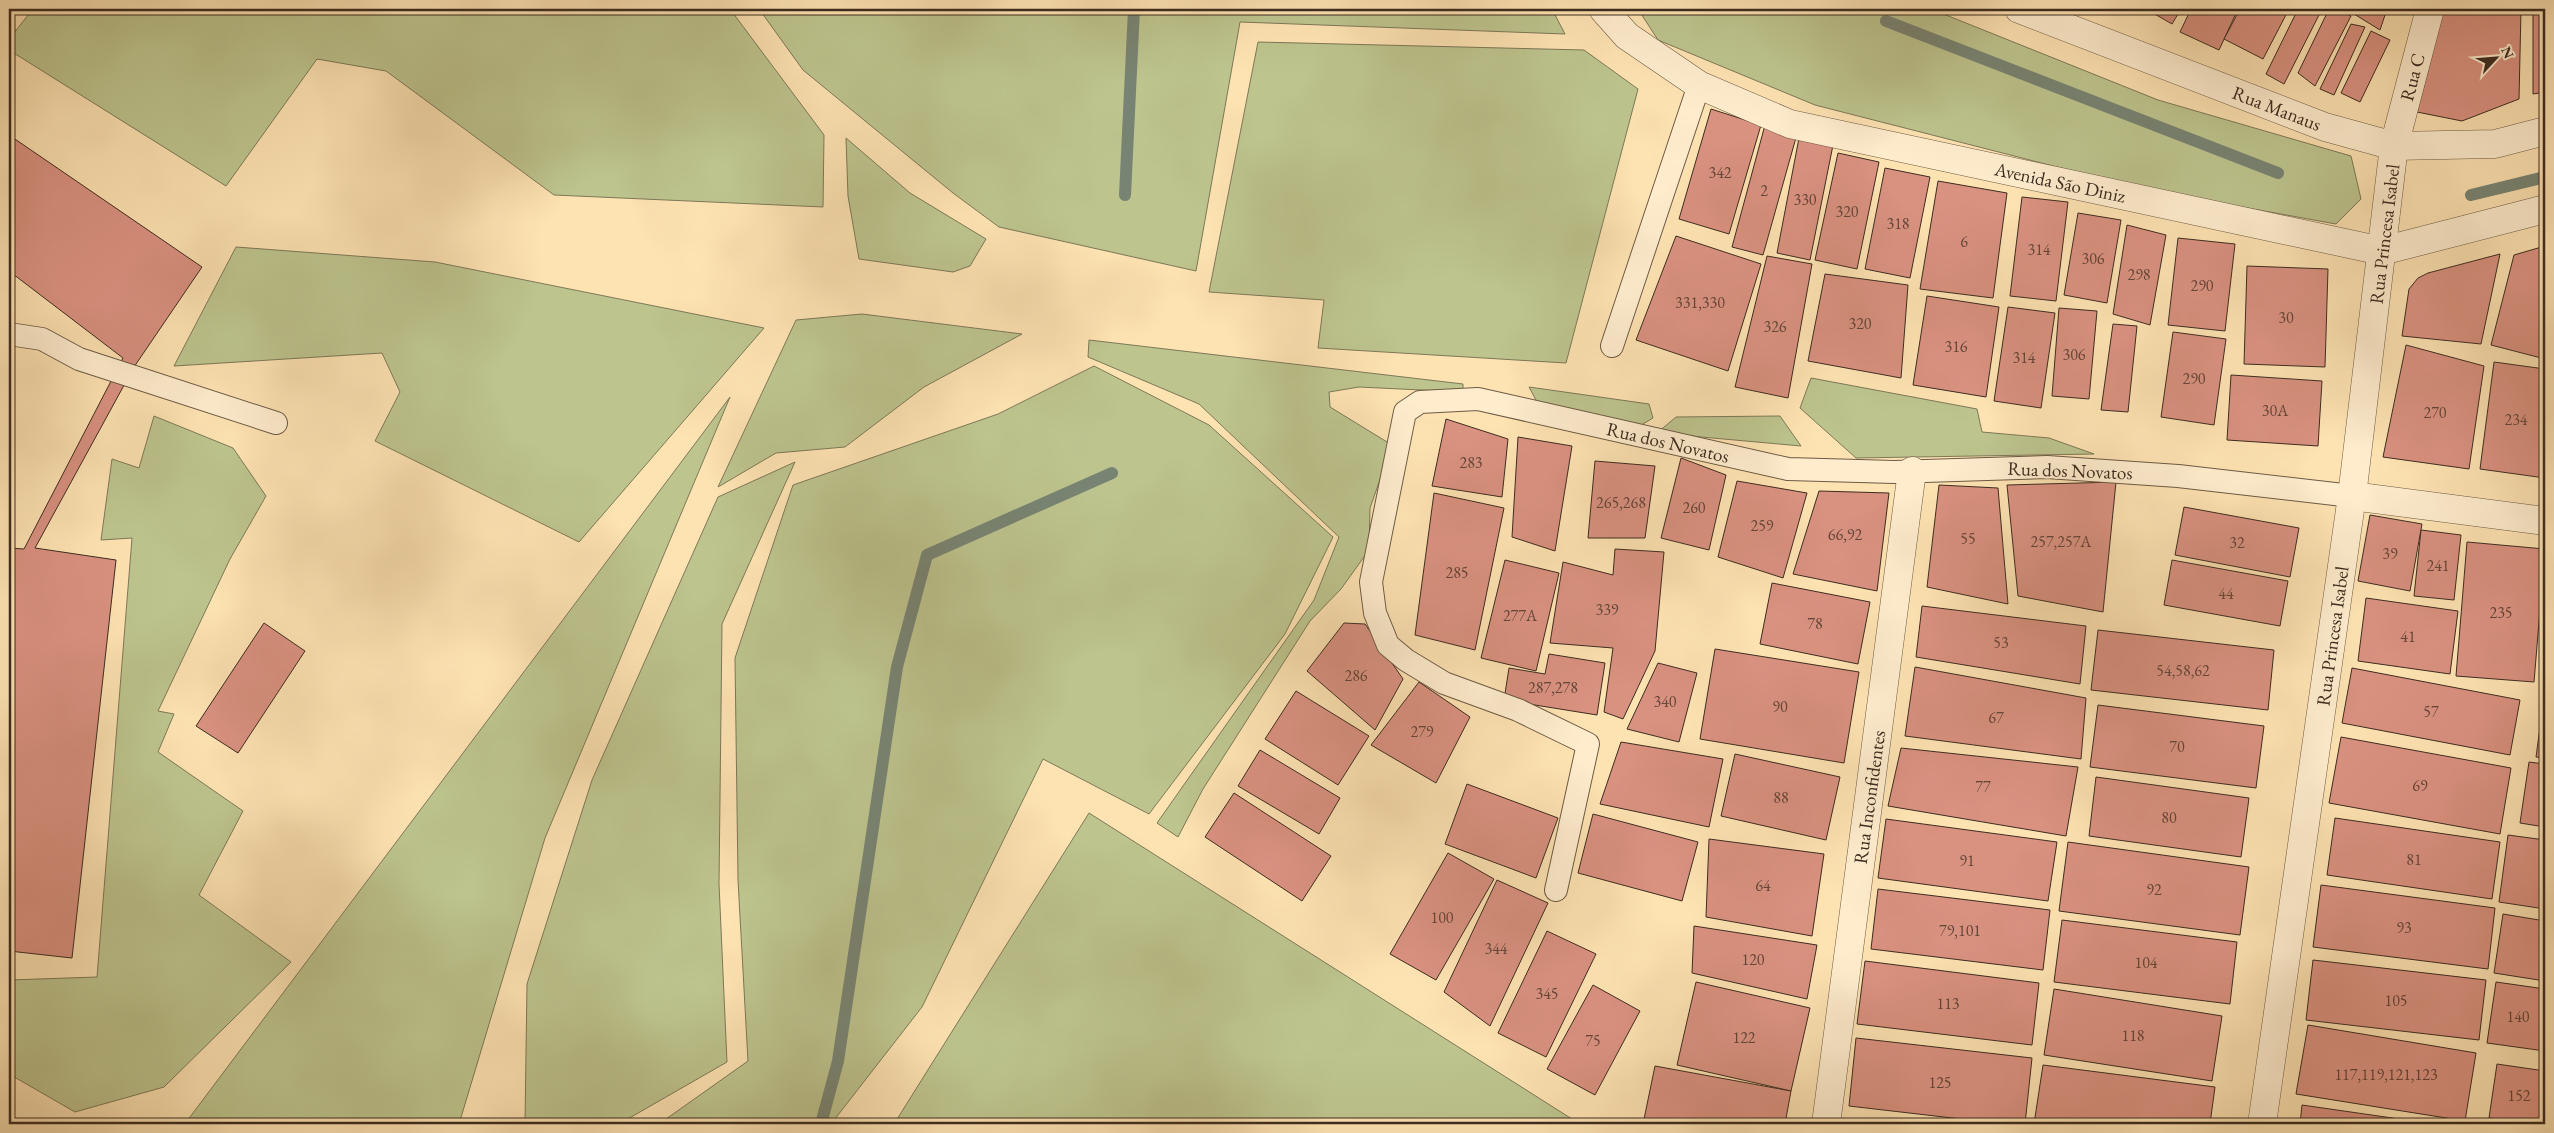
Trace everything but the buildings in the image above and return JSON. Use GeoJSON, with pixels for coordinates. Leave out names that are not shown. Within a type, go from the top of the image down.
{"type":"FeatureCollection","features":[{"type":"Feature","properties":{"kind":"street","name":"Avenida São Diniz"},"geometry":{"type":"LineString","coordinates":[[1603,9],[1627,36],[1699,85],[1790,124],[2382,251],[2545,210]]}},
{"type":"Feature","properties":{"kind":"street","name":"Rua Manaus"},"geometry":{"type":"LineString","coordinates":[[2019,9],[2325,127],[2394,146],[2495,144],[2545,131]]}},
{"type":"Feature","properties":{"kind":"street","name":"Rua C"},"geometry":{"type":"LineString","coordinates":[[2394,146],[2430,9]]}},
{"type":"Feature","properties":{"kind":"street","name":"Rua Princesa Isabel"},"geometry":{"type":"LineString","coordinates":[[2262,1124],[2352,496],[2394,146]]}},
{"type":"Feature","properties":{"kind":"street","name":"Rua Inconfidentes"},"geometry":{"type":"LineString","coordinates":[[1826,1124],[1912,471]]}},
{"type":"Feature","properties":{"kind":"street","name":"Rua dos Novatos"},"geometry":{"type":"LineString","coordinates":[[2352,496],[2545,521]]}},
{"type":"Feature","properties":{"kind":"lane"},"geometry":{"type":"LineString","coordinates":[[1612,346],[1699,85]]}},
{"type":"Feature","properties":{"kind":"lane"},"geometry":{"type":"LineString","coordinates":[[9,334],[42,339],[79,359],[276,423]]}},
{"type":"Feature","properties":{"kind":"lane","name":"Rua dos Novatos"},"geometry":{"type":"LineString","coordinates":[[1556,890],[1588,744],[1518,710],[1444,683],[1406,660],[1388,644],[1375,613],[1371,582],[1405,412],[1420,402],[1478,399],[1788,469],[1912,471],[2047,466],[2178,476],[2352,496]]}},
{"type":"Feature","properties":{"kind":"green space"},"geometry":{"type":"Polygon","coordinates":[[[33,9],[730,9],[824,135],[823,207],[554,195],[386,71],[317,59],[226,186],[9,50],[9,39],[33,9]]]}},
{"type":"Feature","properties":{"kind":"green space"},"geometry":{"type":"Polygon","coordinates":[[[759,9],[1552,9],[1565,34],[1240,22],[1196,271],[999,227],[953,193],[803,70],[759,9]]]}},
{"type":"Feature","properties":{"kind":"green space"},"geometry":{"type":"Polygon","coordinates":[[[1638,9],[1931,9],[2158,100],[2351,156],[2361,199],[2336,224],[2143,189],[1815,105],[1658,40],[1638,9]]]}},
{"type":"Feature","properties":{"kind":"green space"},"geometry":{"type":"Polygon","coordinates":[[[1258,42],[1584,50],[1638,89],[1566,363],[1318,348],[1324,300],[1209,292],[1258,42]]]}},
{"type":"Feature","properties":{"kind":"green space"},"geometry":{"type":"Polygon","coordinates":[[[846,138],[910,193],[986,239],[970,266],[953,272],[859,259],[848,196],[846,138]]]}},
{"type":"Feature","properties":{"kind":"green space"},"geometry":{"type":"Polygon","coordinates":[[[236,247],[435,262],[764,328],[579,542],[375,441],[400,392],[382,353],[174,366],[236,247]]]}},
{"type":"Feature","properties":{"kind":"green space"},"geometry":{"type":"Polygon","coordinates":[[[862,314],[1022,334],[924,387],[845,447],[776,453],[718,487],[796,320],[862,314]]]}},
{"type":"Feature","properties":{"kind":"green space"},"geometry":{"type":"Polygon","coordinates":[[[1089,340],[1463,384],[1463,392],[1359,387],[1329,392],[1330,407],[1392,445],[1370,508],[1369,550],[1341,589],[1310,621],[1203,789],[1178,837],[1157,823],[1314,600],[1339,537],[1199,404],[1088,357],[1089,340]]]}},
{"type":"Feature","properties":{"kind":"green space"},"geometry":{"type":"Polygon","coordinates":[[[1094,366],[1209,425],[1333,537],[1285,634],[1149,814],[1043,759],[922,1007],[831,1124],[659,1124],[748,1061],[738,880],[735,658],[793,485],[998,414],[1094,366]]]}},
{"type":"Feature","properties":{"kind":"green space"},"geometry":{"type":"Polygon","coordinates":[[[1811,378],[1977,409],[1982,432],[2049,438],[2094,454],[1856,458],[1800,408],[1811,378]]]}},
{"type":"Feature","properties":{"kind":"green space"},"geometry":{"type":"Polygon","coordinates":[[[1529,387],[1649,404],[1653,418],[1638,427],[1537,402],[1529,387]]]}},
{"type":"Feature","properties":{"kind":"green space"},"geometry":{"type":"Polygon","coordinates":[[[730,397],[545,838],[459,1124],[173,1124],[187,1121],[730,397]]]}},
{"type":"Feature","properties":{"kind":"green space"},"geometry":{"type":"Polygon","coordinates":[[[154,416],[233,448],[266,496],[230,559],[158,711],[174,714],[158,752],[243,811],[199,895],[291,962],[164,1087],[75,1112],[9,1074],[9,980],[97,977],[132,538],[101,540],[112,459],[139,468],[154,416]]]}},
{"type":"Feature","properties":{"kind":"green space"},"geometry":{"type":"Polygon","coordinates":[[[1780,416],[1801,446],[1657,433],[1676,417],[1780,416]]]}},
{"type":"Feature","properties":{"kind":"green space"},"geometry":{"type":"Polygon","coordinates":[[[795,462],[722,624],[719,884],[727,1062],[619,1124],[525,1124],[527,984],[592,780],[718,497],[795,462]]]}},
{"type":"Feature","properties":{"kind":"green space"},"geometry":{"type":"Polygon","coordinates":[[[1089,813],[1572,1119],[1569,1124],[894,1124],[1089,813]]]}},
{"type":"Feature","properties":{"kind":"waterway"},"geometry":{"type":"LineString","coordinates":[[1125,195],[1134,9]]}},
{"type":"Feature","properties":{"kind":"waterway"},"geometry":{"type":"LineString","coordinates":[[1886,21],[2278,173]]}},
{"type":"Feature","properties":{"kind":"waterway"},"geometry":{"type":"LineString","coordinates":[[2471,195],[2545,177]]}},
{"type":"Feature","properties":{"kind":"waterway"},"geometry":{"type":"LineString","coordinates":[[821,1124],[838,1061],[897,667],[927,555],[1112,473]]}}]}
